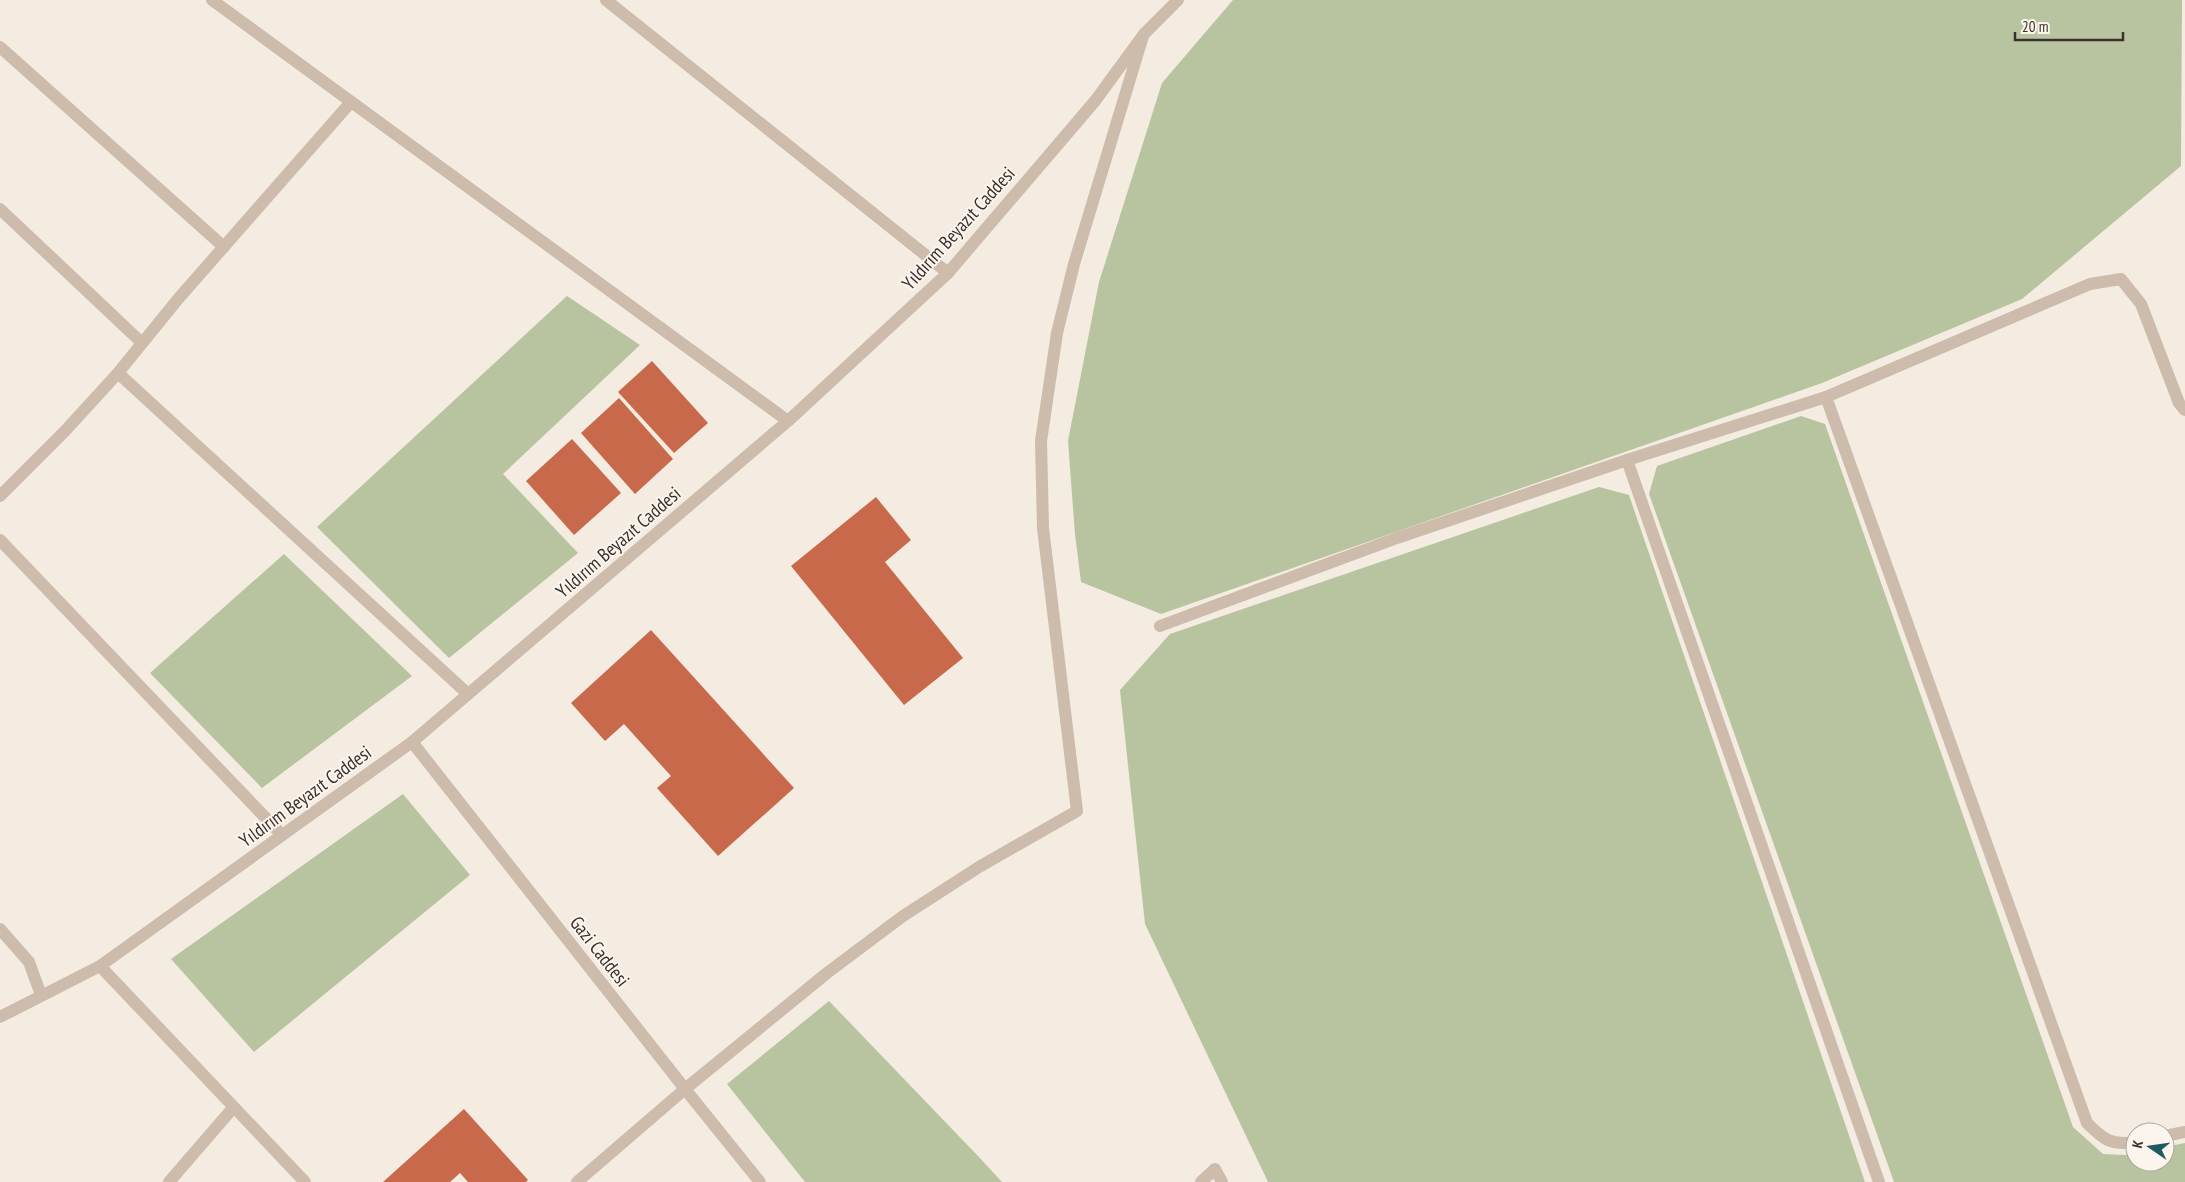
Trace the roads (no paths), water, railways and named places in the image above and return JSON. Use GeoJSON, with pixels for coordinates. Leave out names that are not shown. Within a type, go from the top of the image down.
{"type":"FeatureCollection","features":[{"type":"Feature","properties":{"kind":"street"},"geometry":{"type":"LineString","coordinates":[[212,0],[788,421]]}},
{"type":"Feature","properties":{"kind":"street"},"geometry":{"type":"LineString","coordinates":[[606,0],[948,273]]}},
{"type":"Feature","properties":{"kind":"street","name":"Yıldırım Beyazıt Caddesi"},"geometry":{"type":"LineString","coordinates":[[0,1017],[100,966],[412,742],[788,421],[948,273],[1095,101],[1144,34],[1178,0]]}},
{"type":"Feature","properties":{"kind":"street"},"geometry":{"type":"LineString","coordinates":[[577,1182],[685,1089],[827,973],[903,916],[979,867],[1078,811],[1043,528],[1040,441],[1057,333],[1074,264],[1144,34]]}},
{"type":"Feature","properties":{"kind":"street"},"geometry":{"type":"LineString","coordinates":[[0,46],[224,247]]}},
{"type":"Feature","properties":{"kind":"street"},"geometry":{"type":"LineString","coordinates":[[0,496],[65,431],[118,373],[224,247],[351,102]]}},
{"type":"Feature","properties":{"kind":"street"},"geometry":{"type":"LineString","coordinates":[[0,209],[142,343]]}},
{"type":"Feature","properties":{"kind":"street"},"geometry":{"type":"LineString","coordinates":[[1160,626],[1396,538],[1627,460],[1826,397],[2090,284],[2121,279],[2142,304],[2179,403],[2185,410]]}},
{"type":"Feature","properties":{"kind":"street"},"geometry":{"type":"LineString","coordinates":[[118,373],[468,694]]}},
{"type":"Feature","properties":{"kind":"street"},"geometry":{"type":"LineString","coordinates":[[1826,397],[2087,1123],[2105,1140],[2125,1144]]}},
{"type":"Feature","properties":{"kind":"street"},"geometry":{"type":"LineString","coordinates":[[1627,460],[1878,1182]]}},
{"type":"Feature","properties":{"kind":"street"},"geometry":{"type":"LineString","coordinates":[[0,540],[282,835]]}},
{"type":"Feature","properties":{"kind":"street","name":"Gazi Caddesi"},"geometry":{"type":"LineString","coordinates":[[412,742],[760,1182]]}},
{"type":"Feature","properties":{"kind":"street"},"geometry":{"type":"LineString","coordinates":[[0,929],[29,962],[41,995]]}},
{"type":"Feature","properties":{"kind":"street"},"geometry":{"type":"LineString","coordinates":[[100,966],[305,1182]]}},
{"type":"Feature","properties":{"kind":"street"},"geometry":{"type":"LineString","coordinates":[[170,1182],[233,1108]]}},
{"type":"Feature","properties":{"kind":"street"},"geometry":{"type":"LineString","coordinates":[[1201,1182],[1216,1169],[1222,1182]]}}]}
